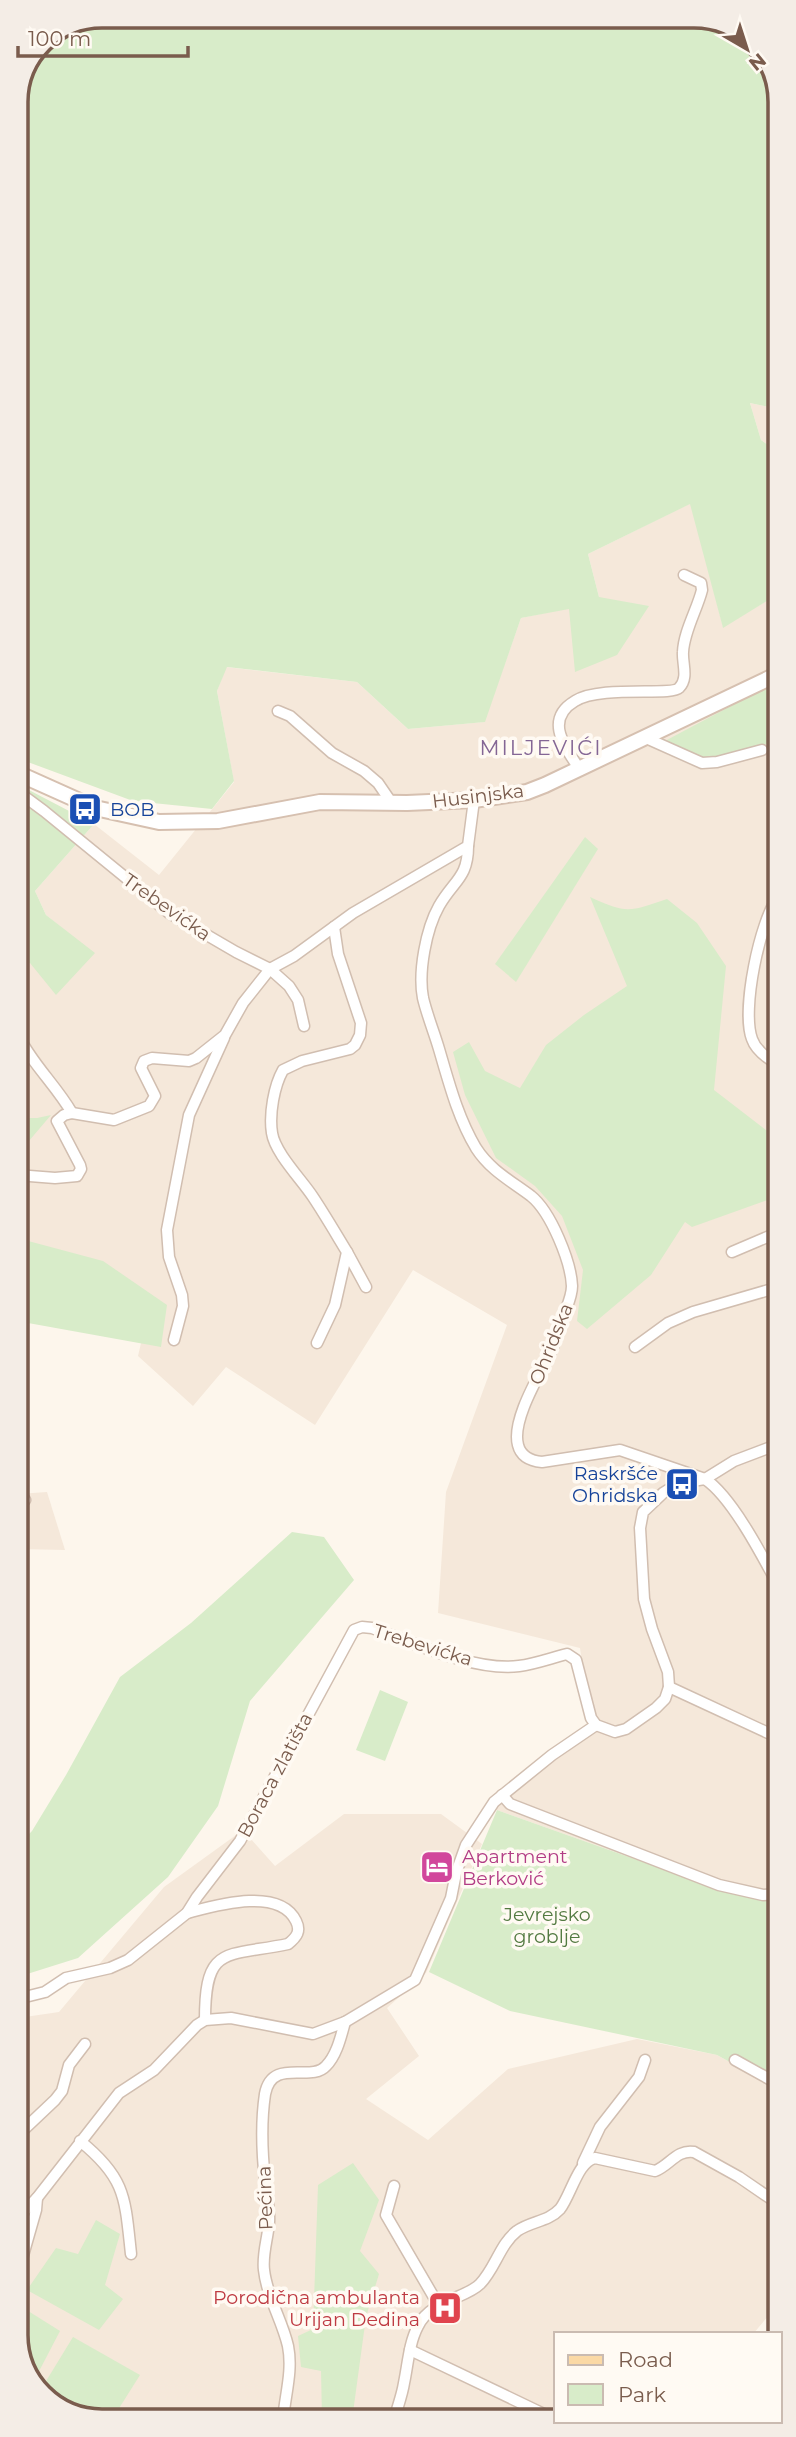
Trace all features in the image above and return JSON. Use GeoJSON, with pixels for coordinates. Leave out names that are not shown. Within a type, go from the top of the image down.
{"type":"FeatureCollection","features":[{"type":"Feature","properties":{"kind":"main road","name":"Husinjska"},"geometry":{"type":"LineString","coordinates":[[28,777],[96,808],[159,822],[218,821],[320,802],[474,800],[527,792],[580,770],[768,679]]}},
{"type":"Feature","properties":{"kind":"street"},"geometry":{"type":"LineString","coordinates":[[580,770],[559,732],[558,722],[569,705],[582,696],[596,692],[670,692],[681,686],[685,675],[683,650],[702,590],[701,583],[684,575]]}},
{"type":"Feature","properties":{"kind":"street"},"geometry":{"type":"LineString","coordinates":[[278,711],[290,716],[332,754],[364,771],[378,783],[391,803]]}},
{"type":"Feature","properties":{"kind":"street"},"geometry":{"type":"LineString","coordinates":[[646,738],[702,763],[717,762],[762,750]]}},
{"type":"Feature","properties":{"kind":"street","name":"Trebevićka"},"geometry":{"type":"LineString","coordinates":[[28,799],[169,913],[271,969],[289,986],[298,1000],[304,1026]]}},
{"type":"Feature","properties":{"kind":"street","name":"Ohridska"},"geometry":{"type":"LineString","coordinates":[[474,800],[468,863],[463,875],[439,907],[428,939],[421,968],[423,997],[463,1124],[489,1165],[534,1198],[571,1270],[572,1290],[554,1344],[521,1415],[517,1434],[518,1446],[524,1456],[542,1462],[620,1450],[705,1479]]}},
{"type":"Feature","properties":{"kind":"street"},"geometry":{"type":"LineString","coordinates":[[174,1340],[183,1307],[182,1295],[169,1257],[167,1230],[189,1115],[225,1035],[243,1003],[271,969],[334,927],[468,846]]}},
{"type":"Feature","properties":{"kind":"street"},"geometry":{"type":"LineString","coordinates":[[768,919],[757,954],[748,1025],[752,1042],[768,1058]]}},
{"type":"Feature","properties":{"kind":"street"},"geometry":{"type":"LineString","coordinates":[[334,927],[338,954],[360,1023],[360,1035],[355,1045],[349,1049],[302,1061],[283,1070],[274,1098],[272,1135],[313,1197],[366,1287]]}},
{"type":"Feature","properties":{"kind":"street"},"geometry":{"type":"LineString","coordinates":[[28,1176],[77,1177],[80,1165],[57,1121],[72,1113],[114,1120],[149,1106],[155,1096],[141,1069],[144,1061],[152,1058],[189,1061],[225,1035]]}},
{"type":"Feature","properties":{"kind":"street"},"geometry":{"type":"LineString","coordinates":[[28,1052],[60,1091],[72,1113]]}},
{"type":"Feature","properties":{"kind":"street"},"geometry":{"type":"LineString","coordinates":[[732,1252],[768,1237]]}},
{"type":"Feature","properties":{"kind":"street"},"geometry":{"type":"LineString","coordinates":[[317,1343],[335,1305],[347,1252]]}},
{"type":"Feature","properties":{"kind":"street"},"geometry":{"type":"LineString","coordinates":[[635,1347],[668,1323],[693,1312],[768,1290]]}},
{"type":"Feature","properties":{"kind":"street"},"geometry":{"type":"LineString","coordinates":[[28,2207],[119,2092],[148,2075],[205,2020],[231,2018],[313,2034],[345,2022],[415,1980],[451,1898],[456,1873],[467,1844],[494,1802],[596,1725],[615,1732],[626,1729],[665,1699],[669,1687],[668,1672],[644,1598],[641,1519],[649,1505],[679,1483],[705,1479],[734,1461],[768,1447]]}},
{"type":"Feature","properties":{"kind":"street"},"geometry":{"type":"LineString","coordinates":[[705,1479],[714,1485],[729,1503],[768,1569]]}},
{"type":"Feature","properties":{"kind":"street","name":"Trebevićka"},"geometry":{"type":"LineString","coordinates":[[354,1630],[372,1628],[464,1660],[495,1666],[517,1667],[572,1655],[576,1660],[590,1718],[596,1725]]}},
{"type":"Feature","properties":{"kind":"street","name":"Boraca zlatišta"},"geometry":{"type":"LineString","coordinates":[[28,1996],[45,1992],[66,1978],[110,1968],[128,1960],[187,1913],[240,1841],[354,1630]]}},
{"type":"Feature","properties":{"kind":"street"},"geometry":{"type":"LineString","coordinates":[[669,1687],[768,1733]]}},
{"type":"Feature","properties":{"kind":"street"},"geometry":{"type":"LineString","coordinates":[[502,1795],[510,1804],[719,1885],[768,1895]]}},
{"type":"Feature","properties":{"kind":"street","name":"Boraca zlatišta"},"geometry":{"type":"LineString","coordinates":[[187,1913],[228,1902],[265,1901],[290,1913],[296,1921],[298,1931],[296,1938],[288,1944],[228,1955],[216,1961],[206,1984],[205,2020]]}},
{"type":"Feature","properties":{"kind":"street","name":"Pećina"},"geometry":{"type":"LineString","coordinates":[[284,2409],[290,2368],[287,2344],[263,2267],[269,2221],[264,2167],[265,2094],[269,2084],[290,2071],[318,2072],[327,2066],[345,2022]]}},
{"type":"Feature","properties":{"kind":"street"},"geometry":{"type":"LineString","coordinates":[[28,2126],[62,2091],[69,2065],[85,2044]]}},
{"type":"Feature","properties":{"kind":"street"},"geometry":{"type":"LineString","coordinates":[[397,2409],[410,2350],[419,2324],[439,2306],[480,2284],[514,2233],[528,2224],[550,2218],[560,2209],[578,2178],[600,2127],[639,2077],[645,2060]]}},
{"type":"Feature","properties":{"kind":"street"},"geometry":{"type":"LineString","coordinates":[[736,2060],[768,2078]]}},
{"type":"Feature","properties":{"kind":"street"},"geometry":{"type":"LineString","coordinates":[[80,2141],[103,2160],[119,2184],[131,2254]]}},
{"type":"Feature","properties":{"kind":"street"},"geometry":{"type":"LineString","coordinates":[[583,2163],[595,2158],[655,2171],[687,2151],[739,2177],[768,2197]]}},
{"type":"Feature","properties":{"kind":"street"},"geometry":{"type":"LineString","coordinates":[[394,2186],[386,2215],[439,2306]]}},
{"type":"Feature","properties":{"kind":"street"},"geometry":{"type":"LineString","coordinates":[[28,2240],[37,2198]]}},
{"type":"Feature","properties":{"kind":"street"},"geometry":{"type":"LineString","coordinates":[[410,2350],[533,2409]]}},
{"type":"Feature","properties":{"kind":"shaded area"},"geometry":{"type":"Polygon","coordinates":[[[750,403],[768,407],[768,445],[761,440],[750,403]]]}},
{"type":"Feature","properties":{"kind":"shaded area"},"geometry":{"type":"Polygon","coordinates":[[[691,503],[723,627],[768,600],[768,1897],[759,1899],[733,1894],[497,1810],[497,1792],[591,1724],[580,1648],[438,1613],[446,1492],[507,1325],[413,1270],[315,1425],[226,1367],[193,1406],[138,1356],[152,1296],[28,1274],[28,963],[94,954],[46,915],[35,891],[94,824],[159,875],[234,782],[217,691],[226,667],[357,682],[408,729],[484,722],[521,618],[569,608],[599,597],[588,554],[691,503]]]}},
{"type":"Feature","properties":{"kind":"shaded area"},"geometry":{"type":"Polygon","coordinates":[[[47,1492],[65,1550],[28,1549],[28,1493],[47,1492]]]}},
{"type":"Feature","properties":{"kind":"shaded area"},"geometry":{"type":"Polygon","coordinates":[[[344,1814],[441,1814],[482,1844],[426,1973],[387,2008],[419,2056],[366,2099],[428,2140],[508,2069],[637,2039],[717,2055],[768,2083],[768,2316],[755,2332],[554,2332],[554,2409],[97,2409],[74,2403],[53,2391],[38,2372],[28,2335],[28,2017],[59,2012],[164,1887],[243,1830],[275,1866],[344,1814]]]}},
{"type":"Feature","properties":{"kind":"green space"},"geometry":{"type":"Polygon","coordinates":[[[102,28],[699,28],[722,34],[739,43],[756,61],[765,83],[768,102],[768,407],[750,403],[761,440],[768,445],[768,600],[723,628],[690,504],[588,554],[599,597],[649,606],[617,655],[575,672],[569,609],[521,618],[485,722],[408,729],[357,682],[227,667],[217,691],[234,781],[212,809],[133,801],[28,762],[28,102],[29,88],[40,61],[61,40],[88,29],[102,28]]]}},
{"type":"Feature","properties":{"kind":"green space"},"geometry":{"type":"Polygon","coordinates":[[[768,686],[768,743],[708,760],[663,742],[768,686]]]}},
{"type":"Feature","properties":{"kind":"green space"},"geometry":{"type":"Polygon","coordinates":[[[28,790],[94,824],[35,891],[46,915],[95,953],[56,995],[30,963],[28,790]]]}},
{"type":"Feature","properties":{"kind":"green space"},"geometry":{"type":"Polygon","coordinates":[[[585,837],[598,849],[516,982],[495,964],[585,837]]]}},
{"type":"Feature","properties":{"kind":"green space"},"geometry":{"type":"Polygon","coordinates":[[[590,897],[621,909],[636,909],[667,899],[697,923],[726,966],[714,1090],[768,1132],[768,1200],[692,1227],[685,1222],[651,1275],[587,1329],[577,1321],[583,1270],[562,1216],[535,1186],[496,1158],[465,1095],[453,1052],[469,1042],[485,1071],[520,1088],[546,1045],[627,986],[590,897]]]}},
{"type":"Feature","properties":{"kind":"green space"},"geometry":{"type":"Polygon","coordinates":[[[51,1115],[28,1142],[28,1118],[51,1115]]]}},
{"type":"Feature","properties":{"kind":"green space"},"geometry":{"type":"Polygon","coordinates":[[[28,1241],[103,1261],[167,1305],[161,1347],[28,1323],[28,1241]]]}},
{"type":"Feature","properties":{"kind":"green space"},"geometry":{"type":"Polygon","coordinates":[[[292,1532],[324,1537],[354,1580],[250,1701],[218,1806],[168,1877],[78,1958],[28,1974],[28,1835],[66,1775],[120,1677],[191,1623],[292,1532]]]}},
{"type":"Feature","properties":{"kind":"green space"},"geometry":{"type":"Polygon","coordinates":[[[380,1690],[408,1702],[385,1761],[356,1750],[380,1690]]]}},
{"type":"Feature","properties":{"kind":"green space","name":"Jevrejsko groblje"},"geometry":{"type":"Polygon","coordinates":[[[497,1810],[733,1894],[759,1899],[768,1897],[768,2083],[717,2055],[510,2011],[429,1972],[497,1810]]]}},
{"type":"Feature","properties":{"kind":"green space"},"geometry":{"type":"Polygon","coordinates":[[[353,2163],[379,2200],[360,2251],[379,2274],[366,2317],[353,2409],[322,2409],[321,2371],[301,2367],[298,2336],[313,2329],[318,2185],[353,2163]]]}},
{"type":"Feature","properties":{"kind":"green space"},"geometry":{"type":"Polygon","coordinates":[[[96,2220],[120,2234],[105,2285],[123,2299],[99,2330],[28,2291],[56,2248],[78,2254],[96,2220]]]}},
{"type":"Feature","properties":{"kind":"green space"},"geometry":{"type":"Polygon","coordinates":[[[28,2311],[60,2331],[38,2373],[29,2345],[28,2311]]]}},
{"type":"Feature","properties":{"kind":"green space"},"geometry":{"type":"Polygon","coordinates":[[[73,2337],[140,2375],[119,2409],[88,2408],[74,2403],[53,2391],[45,2383],[73,2337]]]}},
{"type":"Feature","properties":{"kind":"place","name":"BOB"},"geometry":{"type":"Point","coordinates":[85,809]}},
{"type":"Feature","properties":{"kind":"place","name":"Raskršće Ohridska"},"geometry":{"type":"Point","coordinates":[682,1484]}},
{"type":"Feature","properties":{"kind":"place","name":"Apartment Berković"},"geometry":{"type":"Point","coordinates":[437,1867]}},
{"type":"Feature","properties":{"kind":"place","name":"Porodična ambulanta Urijan Dedina"},"geometry":{"type":"Point","coordinates":[445,2308]}},
{"type":"Feature","properties":{"kind":"district","name":"MILJEVIĆI"},"geometry":{"type":"Point","coordinates":[541,747]}}]}
